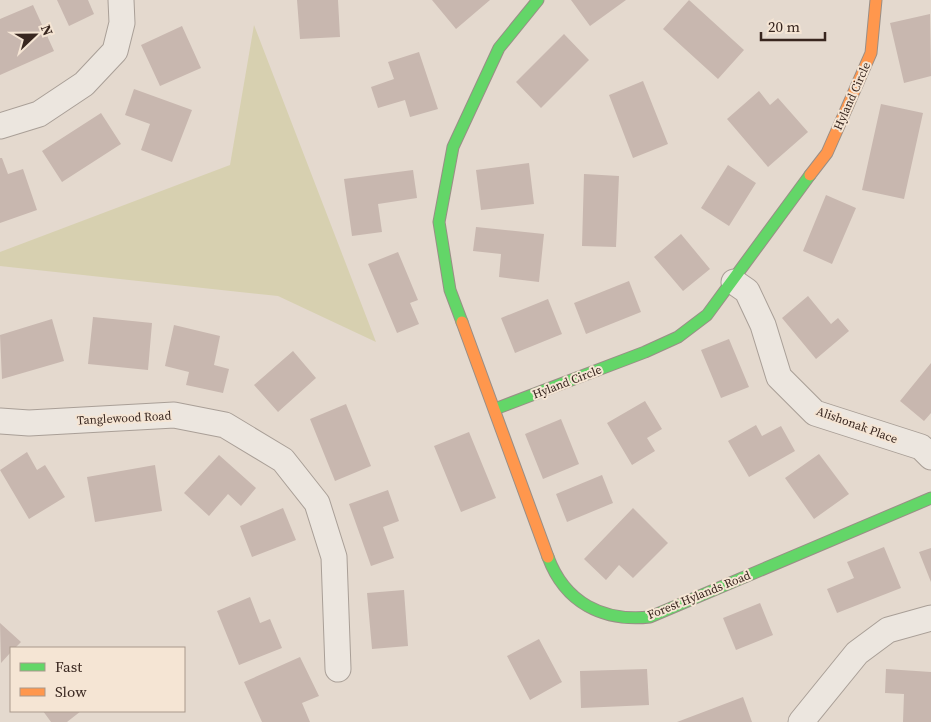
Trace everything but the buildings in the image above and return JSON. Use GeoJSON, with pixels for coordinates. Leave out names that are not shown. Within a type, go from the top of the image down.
{"type":"FeatureCollection","features":[{"type":"Feature","properties":{"kind":"street"},"geometry":{"type":"LineString","coordinates":[[495,409],[450,290],[439,222],[453,147],[499,48],[538,0]]}},
{"type":"Feature","properties":{"kind":"street","name":"Hyland Circle"},"geometry":{"type":"LineString","coordinates":[[495,409],[645,352],[678,337],[707,315],[734,282],[827,153],[871,52],[876,0]]}},
{"type":"Feature","properties":{"kind":"street"},"geometry":{"type":"LineString","coordinates":[[0,126],[39,114],[84,84],[115,51],[121,12]]}},
{"type":"Feature","properties":{"kind":"street","name":"Alishonak Place"},"geometry":{"type":"LineString","coordinates":[[734,282],[747,291],[763,325],[779,377],[815,413],[921,447],[931,457]]}},
{"type":"Feature","properties":{"kind":"street","name":"Forest Hylands Road"},"geometry":{"type":"LineString","coordinates":[[495,409],[550,562],[568,592],[583,604],[606,616],[629,620],[650,617],[931,498]]}},
{"type":"Feature","properties":{"kind":"street","name":"Tanglewood Road"},"geometry":{"type":"LineString","coordinates":[[0,420],[29,423],[174,415],[225,425],[283,460],[317,503],[334,558],[338,669]]}},
{"type":"Feature","properties":{"kind":"street"},"geometry":{"type":"LineString","coordinates":[[801,722],[857,652],[888,630],[931,618]]}},
{"type":"Feature","properties":{"kind":"shaded area"},"geometry":{"type":"Polygon","coordinates":[[[254,25],[376,342],[278,296],[0,266],[0,252],[230,165],[254,25]]]}},
{"type":"Feature","properties":{"kind":"traffic: fast"},"geometry":{"type":"LineString","coordinates":[[462,322],[450,290],[439,222],[453,147],[499,48],[538,0]]}},
{"type":"Feature","properties":{"kind":"traffic: fast"},"geometry":{"type":"LineString","coordinates":[[495,409],[645,352],[678,337],[707,315],[810,175]]}},
{"type":"Feature","properties":{"kind":"traffic: fast"},"geometry":{"type":"LineString","coordinates":[[548,557],[555,573],[564,586],[575,598],[588,606],[617,616],[633,618],[650,617],[931,498]]}},
{"type":"Feature","properties":{"kind":"traffic: slow"},"geometry":{"type":"LineString","coordinates":[[810,175],[827,153],[871,53],[876,0]]}},
{"type":"Feature","properties":{"kind":"traffic: slow"},"geometry":{"type":"LineString","coordinates":[[462,322],[548,557]]}}]}
